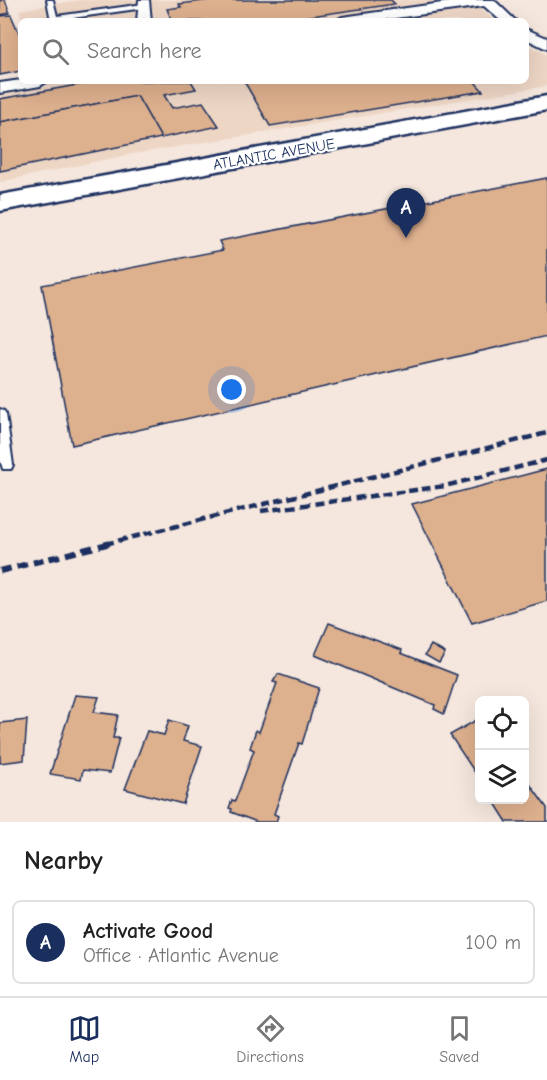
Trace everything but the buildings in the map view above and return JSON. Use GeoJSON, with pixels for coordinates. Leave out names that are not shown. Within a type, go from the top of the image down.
{"type":"FeatureCollection","features":[{"type":"Feature","properties":{"kind":"main road","name":"ATLANTIC AVENUE"},"geometry":{"type":"LineString","coordinates":[[0,203],[547,103]]}},
{"type":"Feature","properties":{"kind":"street"},"geometry":{"type":"LineString","coordinates":[[364,18],[486,1],[506,18]]}},
{"type":"Feature","properties":{"kind":"street"},"geometry":{"type":"LineString","coordinates":[[529,35],[547,44]]}},
{"type":"Feature","properties":{"kind":"street"},"geometry":{"type":"LineString","coordinates":[[0,88],[23,84]]}},
{"type":"Feature","properties":{"kind":"lane"},"geometry":{"type":"LineString","coordinates":[[50,0],[54,18]]}},
{"type":"Feature","properties":{"kind":"lane"},"geometry":{"type":"LineString","coordinates":[[66,18],[144,7]]}},
{"type":"Feature","properties":{"kind":"lane"},"geometry":{"type":"LineString","coordinates":[[110,11],[110,18]]}},
{"type":"Feature","properties":{"kind":"lane"},"geometry":{"type":"LineString","coordinates":[[0,414],[7,465]]}},
{"type":"Feature","properties":{"kind":"shaded area"},"geometry":{"type":"Polygon","coordinates":[[[80,0],[470,0],[491,18],[22,18],[19,10],[80,0]]]}},
{"type":"Feature","properties":{"kind":"shaded area"},"geometry":{"type":"Polygon","coordinates":[[[529,46],[547,55],[547,86],[127,155],[0,182],[0,94],[47,86],[47,84],[529,84],[529,46]]]}},
{"type":"Feature","properties":{"kind":"railway"},"geometry":{"type":"LineString","coordinates":[[105,544],[547,433]]}},
{"type":"Feature","properties":{"kind":"railway"},"geometry":{"type":"LineString","coordinates":[[261,511],[445,486],[547,460]]}},
{"type":"Feature","properties":{"kind":"railway"},"geometry":{"type":"LineString","coordinates":[[0,571],[111,543]]}},
{"type":"Feature","properties":{"kind":"place","name":"Activate Good"},"geometry":{"type":"Point","coordinates":[406,238]}}]}
